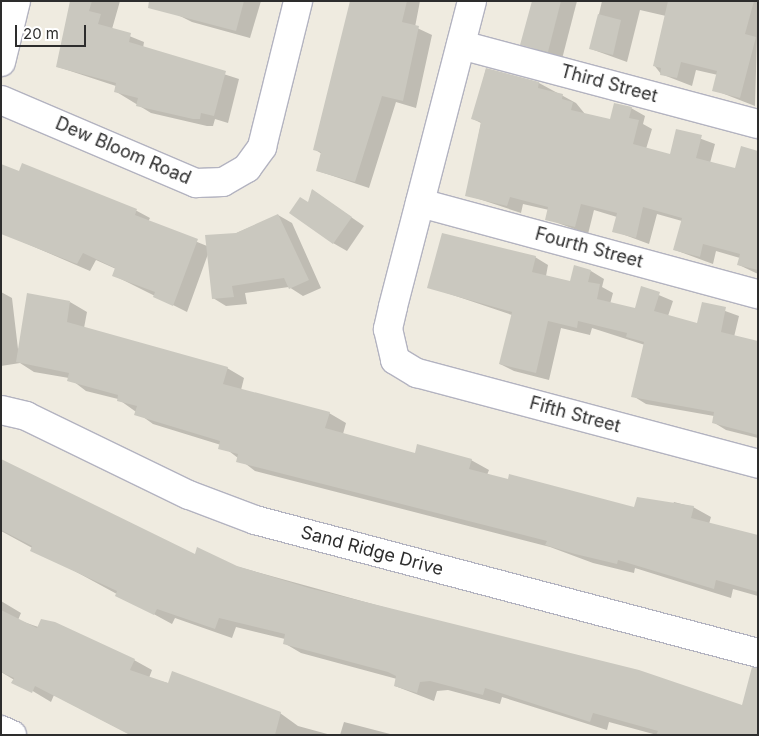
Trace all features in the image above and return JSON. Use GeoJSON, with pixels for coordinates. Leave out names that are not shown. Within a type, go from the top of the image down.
{"type":"FeatureCollection","features":[{"type":"Feature","properties":{"kind":"street"},"geometry":{"type":"LineString","coordinates":[[1,62],[16,1]]}},
{"type":"Feature","properties":{"kind":"street","name":"Dew Bloom Road"},"geometry":{"type":"LineString","coordinates":[[1,100],[196,182],[224,182],[247,168],[262,148],[298,1]]}},
{"type":"Feature","properties":{"kind":"street"},"geometry":{"type":"LineString","coordinates":[[420,203],[472,1]]}},
{"type":"Feature","properties":{"kind":"street","name":"Third Street"},"geometry":{"type":"LineString","coordinates":[[461,45],[758,124]]}},
{"type":"Feature","properties":{"kind":"street","name":"Fourth Street"},"geometry":{"type":"LineString","coordinates":[[420,203],[758,294]]}},
{"type":"Feature","properties":{"kind":"street","name":"Fifth Street"},"geometry":{"type":"LineString","coordinates":[[420,203],[388,329],[394,360],[417,373],[758,464]]}},
{"type":"Feature","properties":{"kind":"street","name":"Sand Ridge Drive"},"geometry":{"type":"LineString","coordinates":[[1,410],[26,416],[189,495],[255,520],[758,653]]}},
{"type":"Feature","properties":{"kind":"street"},"geometry":{"type":"LineString","coordinates":[[1,730],[12,735]]}},
{"type":"Feature","properties":{"kind":"building"},"geometry":{"type":"Polygon","coordinates":[[[70,1],[92,1],[89,11],[101,14],[98,24],[131,33],[129,42],[226,71],[214,116],[201,113],[200,119],[193,119],[136,106],[138,98],[114,92],[116,83],[56,67],[70,1]]]}},
{"type":"Feature","properties":{"kind":"building"},"geometry":{"type":"Polygon","coordinates":[[[149,1],[244,1],[236,31],[148,8],[149,1]]]}},
{"type":"Feature","properties":{"kind":"building"},"geometry":{"type":"Polygon","coordinates":[[[350,1],[407,1],[402,22],[419,26],[403,101],[382,96],[355,182],[316,171],[321,152],[313,150],[350,1]]]}},
{"type":"Feature","properties":{"kind":"building"},"geometry":{"type":"Polygon","coordinates":[[[532,1],[561,1],[548,52],[520,45],[532,1]]]}},
{"type":"Feature","properties":{"kind":"building"},"geometry":{"type":"Polygon","coordinates":[[[668,1],[754,1],[745,34],[756,37],[740,98],[712,91],[717,71],[681,62],[677,78],[660,75],[661,68],[653,66],[668,1]]]}},
{"type":"Feature","properties":{"kind":"building"},"geometry":{"type":"Polygon","coordinates":[[[598,14],[621,20],[613,55],[589,49],[598,14]]]}},
{"type":"Feature","properties":{"kind":"building"},"geometry":{"type":"Polygon","coordinates":[[[486,68],[539,82],[538,88],[563,94],[562,99],[573,102],[571,110],[610,119],[614,103],[632,107],[629,118],[639,120],[633,144],[670,154],[676,129],[702,135],[696,158],[735,168],[741,146],[758,151],[758,270],[737,265],[740,254],[703,244],[700,257],[673,250],[682,218],[643,207],[636,238],[612,232],[617,213],[581,204],[575,227],[545,220],[548,207],[510,197],[507,206],[465,196],[481,122],[471,119],[486,68]]]}},
{"type":"Feature","properties":{"kind":"building"},"geometry":{"type":"Polygon","coordinates":[[[22,163],[137,209],[135,215],[198,239],[173,306],[153,297],[155,292],[112,276],[115,268],[83,253],[77,264],[1,234],[1,164],[19,171],[22,163]]]}},
{"type":"Feature","properties":{"kind":"building"},"geometry":{"type":"Polygon","coordinates":[[[312,189],[352,217],[333,244],[289,213],[300,197],[308,202],[312,189]]]}},
{"type":"Feature","properties":{"kind":"building"},"geometry":{"type":"Polygon","coordinates":[[[278,214],[309,280],[289,289],[284,278],[232,286],[234,297],[212,299],[205,235],[236,233],[278,214]]]}},
{"type":"Feature","properties":{"kind":"building"},"geometry":{"type":"Polygon","coordinates":[[[442,233],[536,256],[532,272],[570,281],[574,265],[591,270],[588,282],[600,284],[597,299],[635,308],[641,286],[660,292],[654,311],[697,323],[702,302],[726,307],[721,332],[758,341],[758,435],[712,423],[714,412],[631,397],[644,342],[626,337],[627,333],[578,321],[577,328],[548,321],[536,373],[499,364],[512,312],[427,288],[442,233]]]}},
{"type":"Feature","properties":{"kind":"building"},"geometry":{"type":"Polygon","coordinates":[[[27,293],[70,301],[67,322],[228,367],[223,384],[330,412],[325,428],[415,453],[417,444],[472,459],[469,469],[508,479],[509,474],[634,507],[637,497],[694,506],[691,518],[758,535],[758,592],[716,580],[714,589],[618,560],[617,564],[575,554],[545,545],[547,541],[236,462],[238,454],[218,449],[220,441],[134,415],[137,406],[117,401],[118,395],[67,381],[69,373],[16,362],[27,293]]]}},
{"type":"Feature","properties":{"kind":"building"},"geometry":{"type":"Polygon","coordinates":[[[1,459],[195,554],[197,547],[237,566],[309,588],[639,670],[742,705],[752,667],[758,668],[758,735],[656,735],[658,731],[593,713],[590,722],[485,688],[483,695],[430,681],[420,682],[417,693],[394,686],[396,676],[388,672],[283,644],[285,634],[219,618],[215,629],[157,609],[154,615],[115,596],[117,591],[30,551],[32,546],[1,530],[1,459]]]}},
{"type":"Feature","properties":{"kind":"building"},"geometry":{"type":"Polygon","coordinates":[[[1,610],[37,628],[41,619],[55,622],[135,659],[130,670],[168,683],[172,671],[281,712],[275,735],[130,735],[35,686],[32,693],[11,683],[14,678],[1,672],[1,610]]]}}]}
